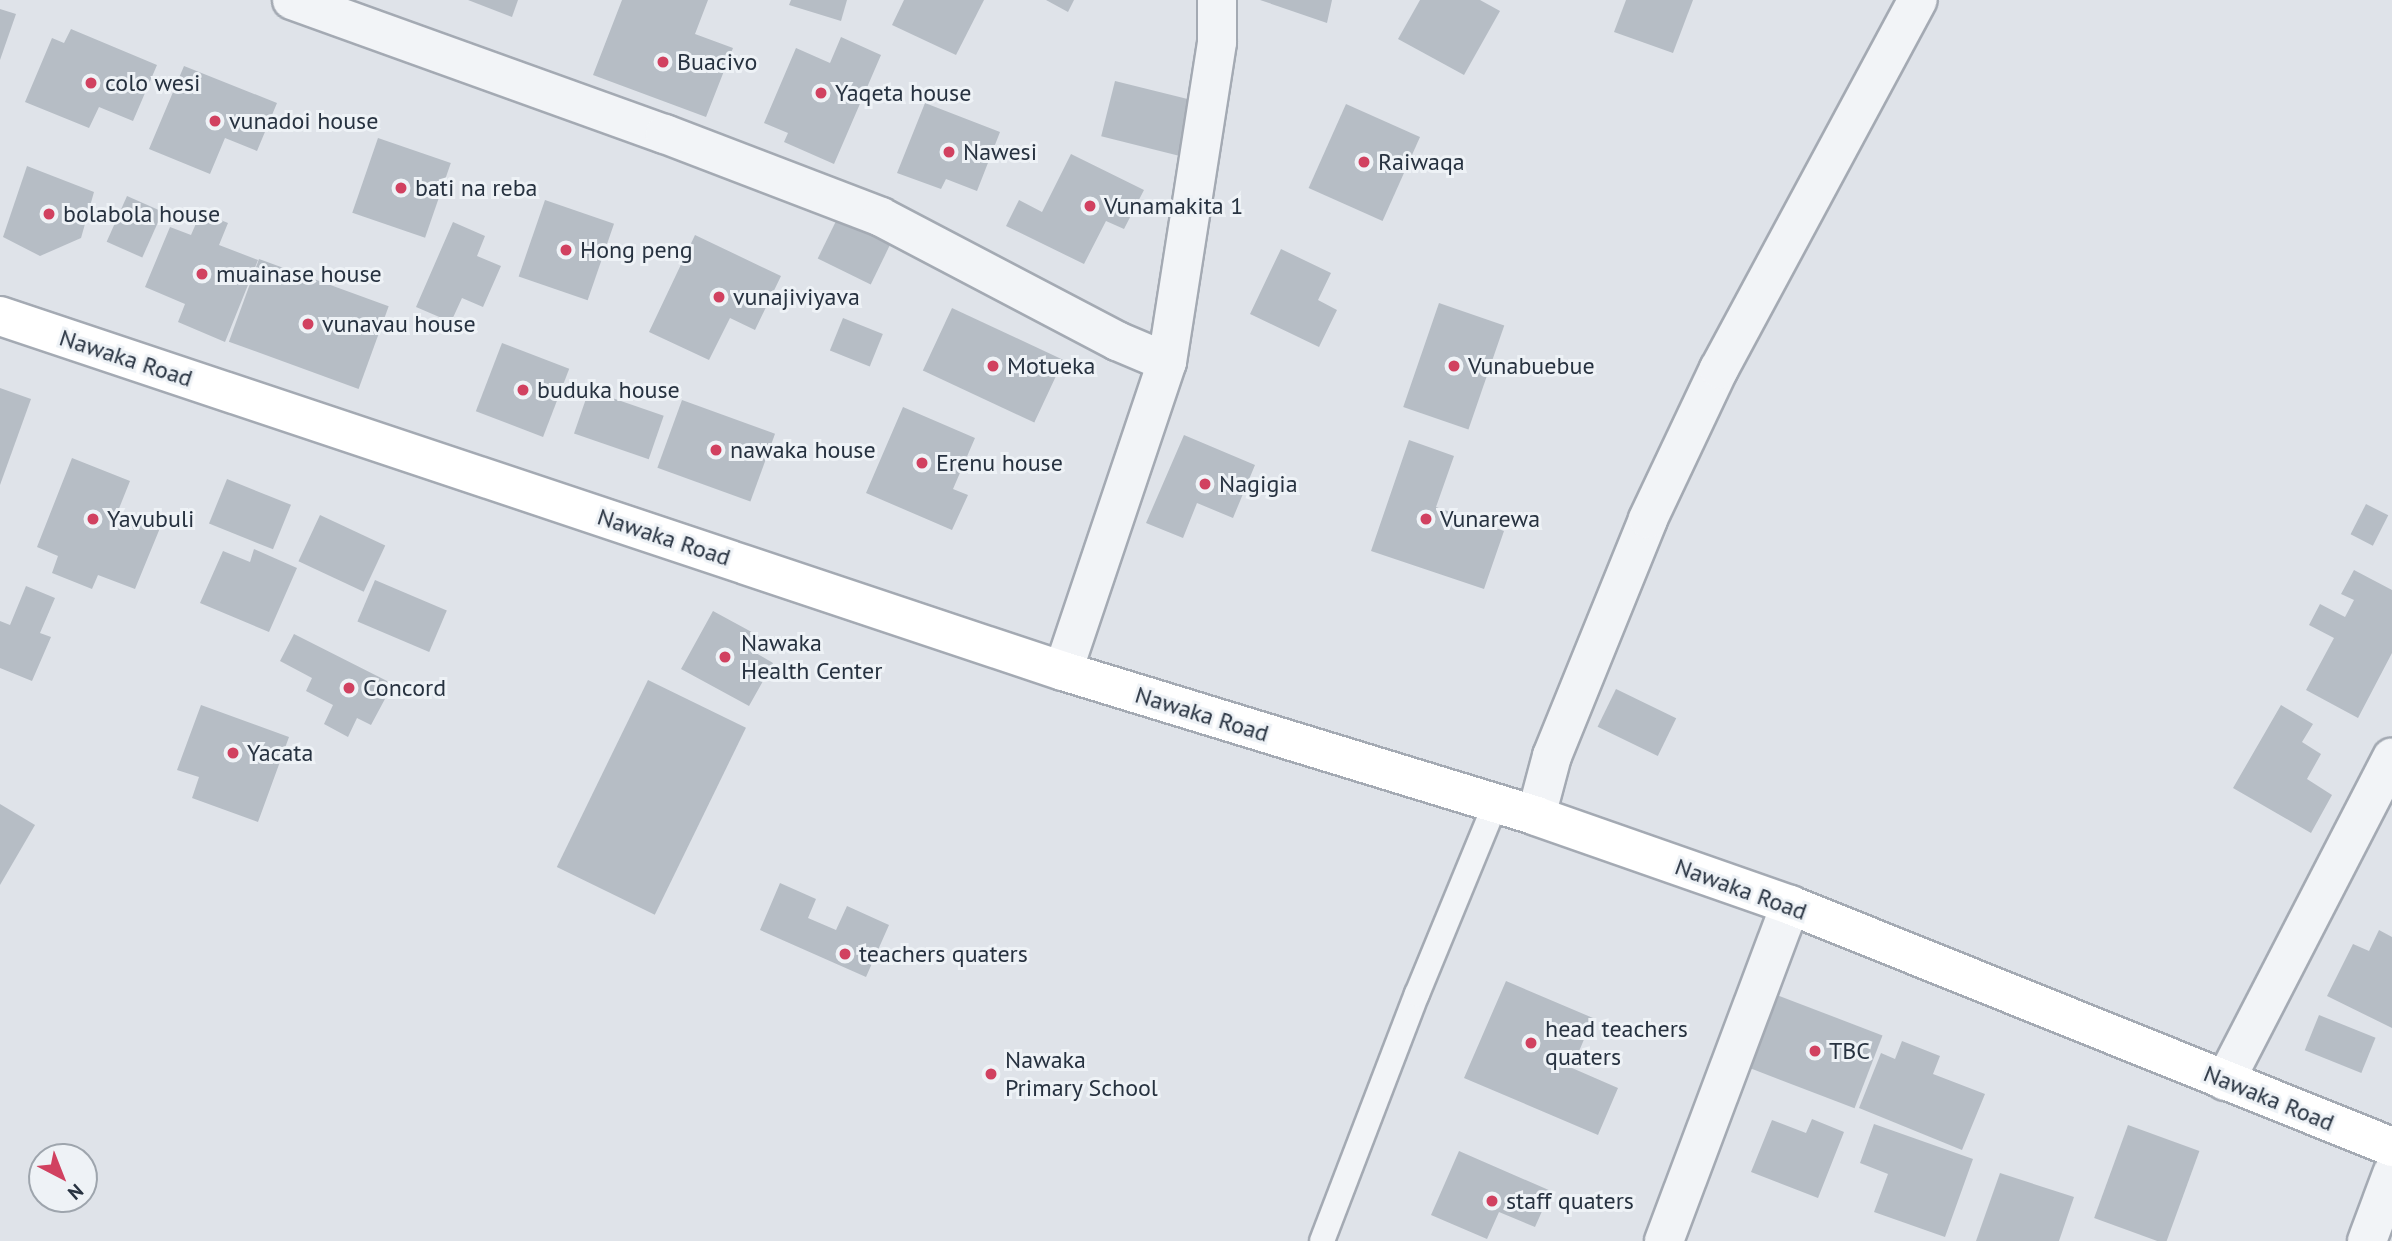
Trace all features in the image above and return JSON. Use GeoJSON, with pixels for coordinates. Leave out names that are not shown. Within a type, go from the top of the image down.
{"type":"FeatureCollection","features":[{"type":"Feature","properties":{"kind":"street"},"geometry":{"type":"LineString","coordinates":[[292,0],[665,134],[881,217],[1117,341],[1167,362]]}},
{"type":"Feature","properties":{"kind":"street"},"geometry":{"type":"LineString","coordinates":[[1063,671],[1167,362],[1217,42],[1217,0]]}},
{"type":"Feature","properties":{"kind":"street"},"geometry":{"type":"LineString","coordinates":[[1536,816],[1552,755],[1648,519],[1719,369],[1918,0]]}},
{"type":"Feature","properties":{"kind":"street","name":"Nawaka Road"},"geometry":{"type":"LineString","coordinates":[[0,316],[1063,671],[1536,816],[1790,905],[2392,1147]]}},
{"type":"Feature","properties":{"kind":"street"},"geometry":{"type":"LineString","coordinates":[[2225,1081],[2392,758]]}},
{"type":"Feature","properties":{"kind":"street"},"geometry":{"type":"LineString","coordinates":[[1664,1241],[1790,905]]}},
{"type":"Feature","properties":{"kind":"street"},"geometry":{"type":"LineString","coordinates":[[2367,1241],[2392,1174]]}},
{"type":"Feature","properties":{"kind":"lane"},"geometry":{"type":"LineString","coordinates":[[1322,1241],[1417,994],[1495,805]]}},
{"type":"Feature","properties":{"kind":"building"},"geometry":{"type":"Polygon","coordinates":[[[468,0],[518,0],[512,17],[468,0]]]}},
{"type":"Feature","properties":{"kind":"building","name":"Buacivo"},"geometry":{"type":"Polygon","coordinates":[[[622,0],[708,0],[695,34],[733,48],[706,117],[593,75],[622,0]]]}},
{"type":"Feature","properties":{"kind":"building"},"geometry":{"type":"Polygon","coordinates":[[[791,0],[847,0],[841,21],[789,5],[791,0]]]}},
{"type":"Feature","properties":{"kind":"building"},"geometry":{"type":"Polygon","coordinates":[[[904,0],[984,0],[956,55],[892,25],[904,0]]]}},
{"type":"Feature","properties":{"kind":"building"},"geometry":{"type":"Polygon","coordinates":[[[1046,0],[1074,0],[1068,12],[1046,0]]]}},
{"type":"Feature","properties":{"kind":"building"},"geometry":{"type":"Polygon","coordinates":[[[1260,0],[1332,0],[1327,23],[1260,0]]]}},
{"type":"Feature","properties":{"kind":"building"},"geometry":{"type":"Polygon","coordinates":[[[1420,0],[1480,0],[1500,11],[1464,75],[1398,39],[1420,0]]]}},
{"type":"Feature","properties":{"kind":"building"},"geometry":{"type":"Polygon","coordinates":[[[1626,0],[1693,0],[1673,53],[1614,32],[1626,0]]]}},
{"type":"Feature","properties":{"kind":"building"},"geometry":{"type":"Polygon","coordinates":[[[0,9],[16,14],[0,60],[0,9]]]}},
{"type":"Feature","properties":{"kind":"building","name":"colo wesi"},"geometry":{"type":"Polygon","coordinates":[[[71,29],[157,65],[133,121],[99,107],[89,128],[25,102],[52,38],[64,43],[71,29]]]}},
{"type":"Feature","properties":{"kind":"building","name":"Yaqeta house"},"geometry":{"type":"Polygon","coordinates":[[[841,37],[881,55],[834,164],[784,142],[788,133],[764,123],[796,48],[830,63],[841,37]]]}},
{"type":"Feature","properties":{"kind":"building","name":"vunadoi house"},"geometry":{"type":"Polygon","coordinates":[[[184,66],[277,103],[257,151],[225,138],[210,174],[149,149],[184,66]]]}},
{"type":"Feature","properties":{"kind":"building"},"geometry":{"type":"Polygon","coordinates":[[[1115,81],[1193,100],[1179,156],[1101,136],[1115,81]]]}},
{"type":"Feature","properties":{"kind":"building","name":"Nawesi"},"geometry":{"type":"Polygon","coordinates":[[[925,103],[1000,132],[977,191],[946,179],[941,189],[897,173],[925,103]]]}},
{"type":"Feature","properties":{"kind":"building","name":"Raiwaqa"},"geometry":{"type":"Polygon","coordinates":[[[1346,104],[1420,137],[1383,221],[1309,188],[1346,104]]]}},
{"type":"Feature","properties":{"kind":"building","name":"bati na reba"},"geometry":{"type":"Polygon","coordinates":[[[378,138],[451,163],[425,238],[352,213],[378,138]]]}},
{"type":"Feature","properties":{"kind":"building","name":"Vunamakita 1"},"geometry":{"type":"Polygon","coordinates":[[[1071,154],[1144,190],[1124,229],[1106,221],[1084,264],[1006,226],[1019,200],[1042,212],[1071,154]]]}},
{"type":"Feature","properties":{"kind":"building","name":"bolabola house"},"geometry":{"type":"Polygon","coordinates":[[[27,166],[94,192],[81,238],[40,256],[3,237],[27,166]]]}},
{"type":"Feature","properties":{"kind":"building"},"geometry":{"type":"Polygon","coordinates":[[[127,196],[163,212],[142,258],[107,242],[127,196]]]}},
{"type":"Feature","properties":{"kind":"building","name":"Hong peng"},"geometry":{"type":"Polygon","coordinates":[[[545,200],[614,224],[588,300],[519,277],[545,200]]]}},
{"type":"Feature","properties":{"kind":"building","name":"muainase house"},"geometry":{"type":"Polygon","coordinates":[[[201,212],[228,223],[219,245],[258,260],[225,342],[178,322],[185,304],[145,287],[170,227],[191,235],[201,212]]]}},
{"type":"Feature","properties":{"kind":"building"},"geometry":{"type":"Polygon","coordinates":[[[837,219],[890,245],[871,284],[818,259],[837,219]]]}},
{"type":"Feature","properties":{"kind":"building"},"geometry":{"type":"Polygon","coordinates":[[[453,222],[485,236],[477,256],[501,266],[483,307],[462,298],[451,322],[416,307],[453,222]]]}},
{"type":"Feature","properties":{"kind":"building","name":"vunajiviyava"},"geometry":{"type":"Polygon","coordinates":[[[695,235],[781,276],[755,330],[730,318],[709,360],[649,332],[695,235]]]}},
{"type":"Feature","properties":{"kind":"building"},"geometry":{"type":"Polygon","coordinates":[[[1281,249],[1331,273],[1318,300],[1337,310],[1319,347],[1250,314],[1281,249]]]}},
{"type":"Feature","properties":{"kind":"building","name":"vunavau house"},"geometry":{"type":"Polygon","coordinates":[[[259,259],[389,306],[359,389],[229,342],[259,259]]]}},
{"type":"Feature","properties":{"kind":"building","name":"Vunabuebue"},"geometry":{"type":"Polygon","coordinates":[[[1439,303],[1504,325],[1468,429],[1403,407],[1439,303]]]}},
{"type":"Feature","properties":{"kind":"building","name":"Motueka"},"geometry":{"type":"Polygon","coordinates":[[[952,308],[1063,360],[1034,423],[923,371],[952,308]]]}},
{"type":"Feature","properties":{"kind":"building"},"geometry":{"type":"Polygon","coordinates":[[[843,318],[883,334],[870,367],[830,350],[843,318]]]}},
{"type":"Feature","properties":{"kind":"building","name":"buduka house"},"geometry":{"type":"Polygon","coordinates":[[[502,343],[569,369],[543,437],[476,411],[502,343]]]}},
{"type":"Feature","properties":{"kind":"building"},"geometry":{"type":"Polygon","coordinates":[[[0,388],[31,399],[0,485],[0,388]]]}},
{"type":"Feature","properties":{"kind":"building"},"geometry":{"type":"Polygon","coordinates":[[[589,390],[664,416],[649,459],[574,433],[589,390]]]}},
{"type":"Feature","properties":{"kind":"building","name":"nawaka house"},"geometry":{"type":"Polygon","coordinates":[[[682,400],[775,434],[750,502],[657,468],[682,400]]]}},
{"type":"Feature","properties":{"kind":"building","name":"Erenu house"},"geometry":{"type":"Polygon","coordinates":[[[903,407],[975,438],[953,489],[968,495],[952,530],[866,493],[903,407]]]}},
{"type":"Feature","properties":{"kind":"building","name":"Nagigia"},"geometry":{"type":"Polygon","coordinates":[[[1184,435],[1255,465],[1233,518],[1197,503],[1183,538],[1146,523],[1184,435]]]}},
{"type":"Feature","properties":{"kind":"building","name":"Vunarewa"},"geometry":{"type":"Polygon","coordinates":[[[1409,440],[1454,456],[1436,507],[1504,531],[1484,589],[1371,551],[1409,440]]]}},
{"type":"Feature","properties":{"kind":"building","name":"Yavubuli"},"geometry":{"type":"Polygon","coordinates":[[[72,458],[130,481],[118,511],[160,528],[135,589],[98,575],[92,589],[52,573],[58,556],[37,547],[72,458]]]}},
{"type":"Feature","properties":{"kind":"building"},"geometry":{"type":"Polygon","coordinates":[[[227,479],[291,505],[273,549],[209,524],[227,479]]]}},
{"type":"Feature","properties":{"kind":"building"},"geometry":{"type":"Polygon","coordinates":[[[2366,504],[2388,515],[2373,546],[2351,534],[2366,504]]]}},
{"type":"Feature","properties":{"kind":"building"},"geometry":{"type":"Polygon","coordinates":[[[320,515],[385,545],[364,592],[298,561],[320,515]]]}},
{"type":"Feature","properties":{"kind":"building"},"geometry":{"type":"Polygon","coordinates":[[[254,549],[297,568],[269,632],[200,603],[223,551],[250,562],[254,549]]]}},
{"type":"Feature","properties":{"kind":"building"},"geometry":{"type":"Polygon","coordinates":[[[2354,570],[2392,590],[2392,653],[2358,718],[2306,690],[2334,638],[2309,625],[2320,604],[2345,617],[2354,600],[2341,594],[2354,570]]]}},
{"type":"Feature","properties":{"kind":"building"},"geometry":{"type":"Polygon","coordinates":[[[375,580],[447,610],[429,652],[357,621],[375,580]]]}},
{"type":"Feature","properties":{"kind":"building"},"geometry":{"type":"Polygon","coordinates":[[[26,586],[55,598],[40,633],[51,637],[32,681],[0,668],[0,621],[10,625],[26,586]]]}},
{"type":"Feature","properties":{"kind":"building","name":"Nawaka Health Center"},"geometry":{"type":"Polygon","coordinates":[[[713,611],[759,636],[751,650],[773,663],[749,706],[681,669],[713,611]]]}},
{"type":"Feature","properties":{"kind":"building","name":"Concord"},"geometry":{"type":"Polygon","coordinates":[[[294,634],[393,684],[371,725],[357,718],[348,737],[324,724],[333,705],[306,691],[312,678],[280,661],[294,634]]]}},
{"type":"Feature","properties":{"kind":"building"},"geometry":{"type":"Polygon","coordinates":[[[648,680],[746,728],[655,915],[557,867],[648,680]]]}},
{"type":"Feature","properties":{"kind":"building"},"geometry":{"type":"Polygon","coordinates":[[[1616,689],[1676,718],[1658,756],[1598,727],[1616,689]]]}},
{"type":"Feature","properties":{"kind":"building","name":"Yacata"},"geometry":{"type":"Polygon","coordinates":[[[201,705],[289,737],[258,822],[192,798],[199,777],[177,770],[201,705]]]}},
{"type":"Feature","properties":{"kind":"building"},"geometry":{"type":"Polygon","coordinates":[[[2281,705],[2313,724],[2302,742],[2321,754],[2307,779],[2332,795],[2311,833],[2233,788],[2281,705]]]}},
{"type":"Feature","properties":{"kind":"building"},"geometry":{"type":"Polygon","coordinates":[[[0,804],[35,825],[0,885],[0,804]]]}},
{"type":"Feature","properties":{"kind":"building","name":"teachers quaters"},"geometry":{"type":"Polygon","coordinates":[[[780,883],[816,899],[808,918],[836,930],[847,906],[889,925],[866,977],[760,930],[780,883]]]}},
{"type":"Feature","properties":{"kind":"building"},"geometry":{"type":"Polygon","coordinates":[[[2379,930],[2392,937],[2392,1028],[2327,996],[2353,944],[2369,951],[2379,930]]]}},
{"type":"Feature","properties":{"kind":"building","name":"head teachers quaters"},"geometry":{"type":"Polygon","coordinates":[[[1506,981],[1593,1018],[1572,1068],[1618,1088],[1598,1135],[1464,1078],[1506,981]]]}},
{"type":"Feature","properties":{"kind":"building","name":"TBC"},"geometry":{"type":"Polygon","coordinates":[[[1777,995],[1882,1035],[1855,1108],[1749,1068],[1777,995]]]}},
{"type":"Feature","properties":{"kind":"building"},"geometry":{"type":"Polygon","coordinates":[[[2319,1015],[2376,1038],[2361,1073],[2305,1050],[2319,1015]]]}},
{"type":"Feature","properties":{"kind":"building","name":"TBC"},"geometry":{"type":"Polygon","coordinates":[[[1902,1041],[1940,1056],[1933,1074],[1985,1094],[1962,1150],[1859,1108],[1881,1053],[1895,1059],[1902,1041]]]}},
{"type":"Feature","properties":{"kind":"building","name":"TBC"},"geometry":{"type":"Polygon","coordinates":[[[1812,1119],[1844,1132],[1818,1198],[1751,1172],[1772,1120],[1806,1133],[1812,1119]]]}},
{"type":"Feature","properties":{"kind":"building","name":"TBC"},"geometry":{"type":"Polygon","coordinates":[[[1874,1124],[1973,1159],[1945,1237],[1874,1212],[1888,1174],[1860,1163],[1874,1124]]]}},
{"type":"Feature","properties":{"kind":"building"},"geometry":{"type":"Polygon","coordinates":[[[2128,1125],[2199,1151],[2167,1241],[2157,1241],[2094,1218],[2128,1125]]]}},
{"type":"Feature","properties":{"kind":"building","name":"staff quaters"},"geometry":{"type":"Polygon","coordinates":[[[1459,1151],[1551,1191],[1535,1227],[1499,1212],[1487,1239],[1431,1215],[1459,1151]]]}},
{"type":"Feature","properties":{"kind":"building"},"geometry":{"type":"Polygon","coordinates":[[[2000,1173],[2074,1197],[2059,1241],[1976,1241],[2000,1173]]]}},
{"type":"Feature","properties":{"kind":"place","name":"Buacivo"},"geometry":{"type":"Point","coordinates":[663,62]}},
{"type":"Feature","properties":{"kind":"place","name":"colo wesi"},"geometry":{"type":"Point","coordinates":[91,83]}},
{"type":"Feature","properties":{"kind":"place","name":"Yaqeta house"},"geometry":{"type":"Point","coordinates":[821,93]}},
{"type":"Feature","properties":{"kind":"place","name":"vunadoi house"},"geometry":{"type":"Point","coordinates":[215,121]}},
{"type":"Feature","properties":{"kind":"place","name":"Nawesi"},"geometry":{"type":"Point","coordinates":[949,152]}},
{"type":"Feature","properties":{"kind":"place","name":"Raiwaqa"},"geometry":{"type":"Point","coordinates":[1364,162]}},
{"type":"Feature","properties":{"kind":"place","name":"bati na reba"},"geometry":{"type":"Point","coordinates":[401,188]}},
{"type":"Feature","properties":{"kind":"place","name":"Vunamakita 1"},"geometry":{"type":"Point","coordinates":[1090,206]}},
{"type":"Feature","properties":{"kind":"place","name":"bolabola house"},"geometry":{"type":"Point","coordinates":[49,214]}},
{"type":"Feature","properties":{"kind":"place","name":"Hong peng"},"geometry":{"type":"Point","coordinates":[566,250]}},
{"type":"Feature","properties":{"kind":"place","name":"muainase house"},"geometry":{"type":"Point","coordinates":[202,274]}},
{"type":"Feature","properties":{"kind":"place","name":"vunajiviyava"},"geometry":{"type":"Point","coordinates":[719,297]}},
{"type":"Feature","properties":{"kind":"place","name":"vunavau house"},"geometry":{"type":"Point","coordinates":[308,324]}},
{"type":"Feature","properties":{"kind":"place","name":"Motueka"},"geometry":{"type":"Point","coordinates":[993,366]}},
{"type":"Feature","properties":{"kind":"place","name":"Vunabuebue"},"geometry":{"type":"Point","coordinates":[1454,366]}},
{"type":"Feature","properties":{"kind":"place","name":"buduka house"},"geometry":{"type":"Point","coordinates":[523,390]}},
{"type":"Feature","properties":{"kind":"place","name":"nawaka house"},"geometry":{"type":"Point","coordinates":[716,450]}},
{"type":"Feature","properties":{"kind":"place","name":"Erenu house"},"geometry":{"type":"Point","coordinates":[922,463]}},
{"type":"Feature","properties":{"kind":"place","name":"Nagigia"},"geometry":{"type":"Point","coordinates":[1205,484]}},
{"type":"Feature","properties":{"kind":"place","name":"Yavubuli"},"geometry":{"type":"Point","coordinates":[93,519]}},
{"type":"Feature","properties":{"kind":"place","name":"Vunarewa"},"geometry":{"type":"Point","coordinates":[1426,519]}},
{"type":"Feature","properties":{"kind":"place","name":"Nawaka Health Center"},"geometry":{"type":"Point","coordinates":[725,657]}},
{"type":"Feature","properties":{"kind":"place","name":"Concord"},"geometry":{"type":"Point","coordinates":[349,688]}},
{"type":"Feature","properties":{"kind":"place","name":"Yacata"},"geometry":{"type":"Point","coordinates":[233,753]}},
{"type":"Feature","properties":{"kind":"place","name":"teachers quaters"},"geometry":{"type":"Point","coordinates":[845,954]}},
{"type":"Feature","properties":{"kind":"place","name":"head teachers quaters"},"geometry":{"type":"Point","coordinates":[1531,1043]}},
{"type":"Feature","properties":{"kind":"place","name":"TBC"},"geometry":{"type":"Point","coordinates":[1815,1051]}},
{"type":"Feature","properties":{"kind":"place","name":"Nawaka Primary School"},"geometry":{"type":"Point","coordinates":[991,1074]}},
{"type":"Feature","properties":{"kind":"place","name":"staff quaters"},"geometry":{"type":"Point","coordinates":[1492,1201]}}]}
